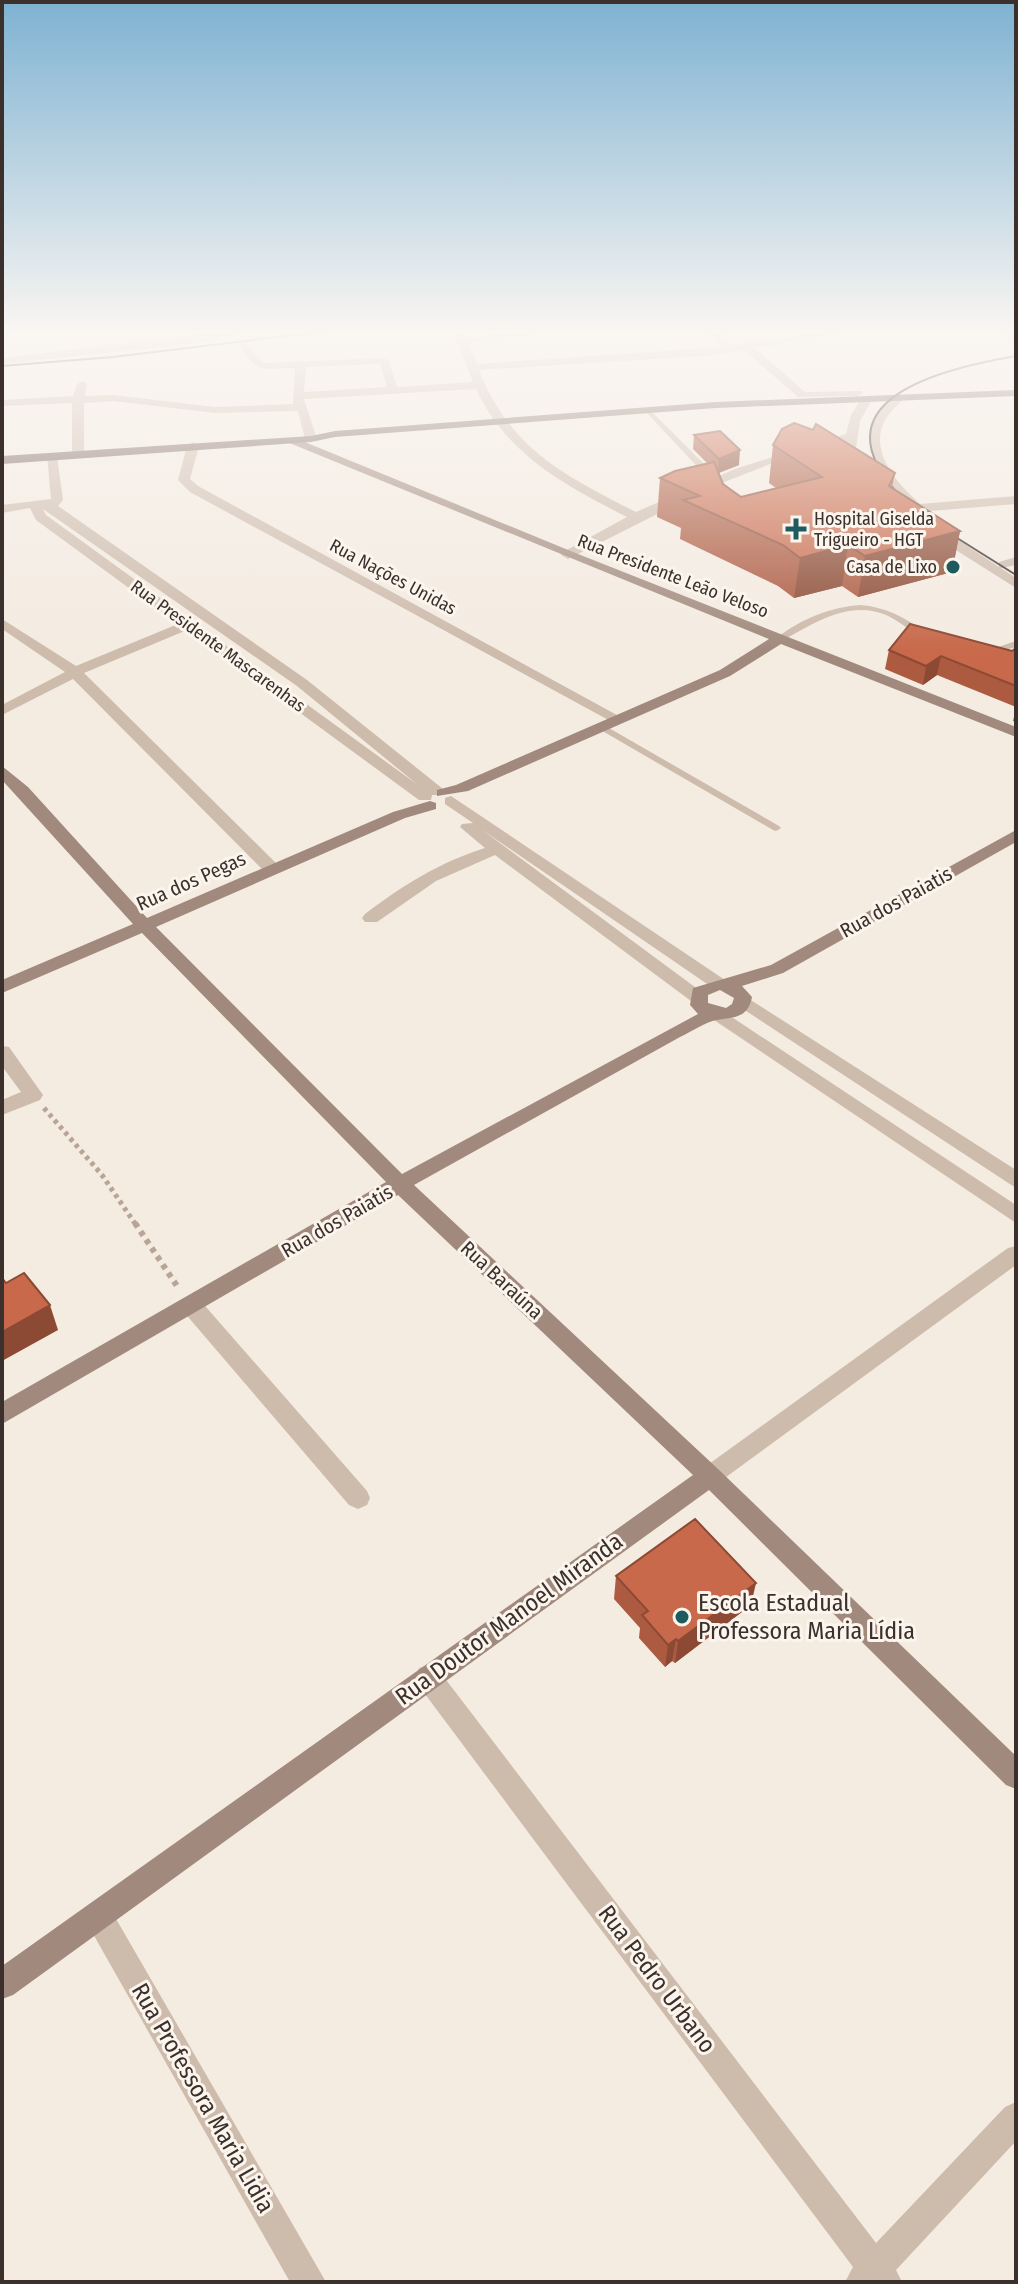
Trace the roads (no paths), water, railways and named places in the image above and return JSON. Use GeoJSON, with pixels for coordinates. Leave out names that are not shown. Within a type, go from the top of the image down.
{"type":"FeatureCollection","features":[{"type":"Feature","properties":{"kind":"main road"},"geometry":{"type":"LineString","coordinates":[[2,460],[356,438]]}},
{"type":"Feature","properties":{"kind":"main road","name":"Rua Presidente Leão Veloso"},"geometry":{"type":"LineString","coordinates":[[265,441],[318,442],[568,555],[1016,732]]}},
{"type":"Feature","properties":{"kind":"main road","name":"Rua dos Pegas"},"geometry":{"type":"LineString","coordinates":[[2,987],[725,673],[782,637]]}},
{"type":"Feature","properties":{"kind":"main road","name":"Rua Baraúna"},"geometry":{"type":"LineString","coordinates":[[2,771],[145,926],[400,1184],[710,1476],[1016,1775]]}},
{"type":"Feature","properties":{"kind":"main road","name":"Rua dos Paiatis"},"geometry":{"type":"LineString","coordinates":[[673,1033],[704,988],[777,969],[1016,835]]}},
{"type":"Feature","properties":{"kind":"main road","name":"Rua dos Paiatis"},"geometry":{"type":"LineString","coordinates":[[2,1414],[400,1184],[673,1033],[716,1014],[736,1011],[743,999],[768,981],[777,969]]}},
{"type":"Feature","properties":{"kind":"main road"},"geometry":{"type":"LineString","coordinates":[[722,984],[743,999]]}},
{"type":"Feature","properties":{"kind":"main road"},"geometry":{"type":"LineString","coordinates":[[697,999],[703,1008],[716,1014]]}},
{"type":"Feature","properties":{"kind":"main road","name":"Rua Doutor Manoel Miranda"},"geometry":{"type":"LineString","coordinates":[[2,1984],[710,1476]]}},
{"type":"Feature","properties":{"kind":"street"},"geometry":{"type":"LineString","coordinates":[[78,438],[78,454]]}},
{"type":"Feature","properties":{"kind":"street"},"geometry":{"type":"LineString","coordinates":[[316,438],[318,442]]}},
{"type":"Feature","properties":{"kind":"street"},"geometry":{"type":"LineString","coordinates":[[515,438],[543,468],[634,516]]}},
{"type":"Feature","properties":{"kind":"street"},"geometry":{"type":"LineString","coordinates":[[568,555],[634,516],[714,479],[783,454],[844,438]]}},
{"type":"Feature","properties":{"kind":"street"},"geometry":{"type":"LineString","coordinates":[[850,438],[855,455]]}},
{"type":"Feature","properties":{"kind":"street"},"geometry":{"type":"LineString","coordinates":[[876,438],[876,449],[888,475],[917,508],[1012,566]]}},
{"type":"Feature","properties":{"kind":"street","name":"Rua Nações Unidas"},"geometry":{"type":"LineString","coordinates":[[193,446],[184,480],[194,489],[619,720]]}},
{"type":"Feature","properties":{"kind":"street"},"geometry":{"type":"LineString","coordinates":[[2,509],[48,503],[51,457]]}},
{"type":"Feature","properties":{"kind":"street"},"geometry":{"type":"LineString","coordinates":[[881,492],[1016,584]]}},
{"type":"Feature","properties":{"kind":"street"},"geometry":{"type":"LineString","coordinates":[[917,508],[1016,500]]}},
{"type":"Feature","properties":{"kind":"street","name":"Rua Presidente Mascarenhas"},"geometry":{"type":"LineString","coordinates":[[697,999],[495,850],[441,798],[302,683],[48,503],[40,517],[187,625],[441,798],[722,984]]}},
{"type":"Feature","properties":{"kind":"street"},"geometry":{"type":"LineString","coordinates":[[2,623],[75,672],[272,869]]}},
{"type":"Feature","properties":{"kind":"street"},"geometry":{"type":"LineString","coordinates":[[2,711],[75,672],[187,625]]}},
{"type":"Feature","properties":{"kind":"street"},"geometry":{"type":"LineString","coordinates":[[371,918],[427,878],[472,856],[495,850]]}},
{"type":"Feature","properties":{"kind":"street"},"geometry":{"type":"LineString","coordinates":[[743,999],[1016,1180]]}},
{"type":"Feature","properties":{"kind":"street"},"geometry":{"type":"LineString","coordinates":[[716,1014],[1016,1215]]}},
{"type":"Feature","properties":{"kind":"street"},"geometry":{"type":"LineString","coordinates":[[2,1052],[33,1095],[2,1108]]}},
{"type":"Feature","properties":{"kind":"street","name":"Rua Doutor Manoel Miranda"},"geometry":{"type":"LineString","coordinates":[[710,1476],[1016,1254]]}},
{"type":"Feature","properties":{"kind":"street"},"geometry":{"type":"LineString","coordinates":[[191,1305],[358,1498]]}},
{"type":"Feature","properties":{"kind":"street","name":"Rua Pedro Urbano"},"geometry":{"type":"LineString","coordinates":[[428,1677],[874,2277]]}},
{"type":"Feature","properties":{"kind":"street","name":"Rua Professora Maria Lidia"},"geometry":{"type":"LineString","coordinates":[[98,1915],[309,2282]]}},
{"type":"Feature","properties":{"kind":"street"},"geometry":{"type":"LineString","coordinates":[[874,2277],[1016,2118]]}},
{"type":"Feature","properties":{"kind":"lane"},"geometry":{"type":"LineString","coordinates":[[674,438],[714,479]]}},
{"type":"Feature","properties":{"kind":"lane"},"geometry":{"type":"LineString","coordinates":[[782,637],[830,612],[862,606],[885,611],[927,636]]}},
{"type":"Feature","properties":{"kind":"lane"},"geometry":{"type":"LineString","coordinates":[[972,653],[1016,644]]}},
{"type":"Feature","properties":{"kind":"lane"},"geometry":{"type":"LineString","coordinates":[[602,727],[776,828]]}},
{"type":"Feature","properties":{"kind":"tram line"},"geometry":{"type":"LineString","coordinates":[[871,438],[870,443],[882,473],[912,508]]}},
{"type":"Feature","properties":{"kind":"tram line"},"geometry":{"type":"LineString","coordinates":[[938,526],[1016,575]]}},
{"type":"Feature","properties":{"kind":"place","name":"Hospital Giselda Trigueiro - HGT"},"geometry":{"type":"Point","coordinates":[796,529]}},
{"type":"Feature","properties":{"kind":"place","name":"Casa de Lixo"},"geometry":{"type":"Point","coordinates":[953,567]}},
{"type":"Feature","properties":{"kind":"place","name":"Escola Estadual Professora Maria Lídia"},"geometry":{"type":"Point","coordinates":[682,1617]}}]}
